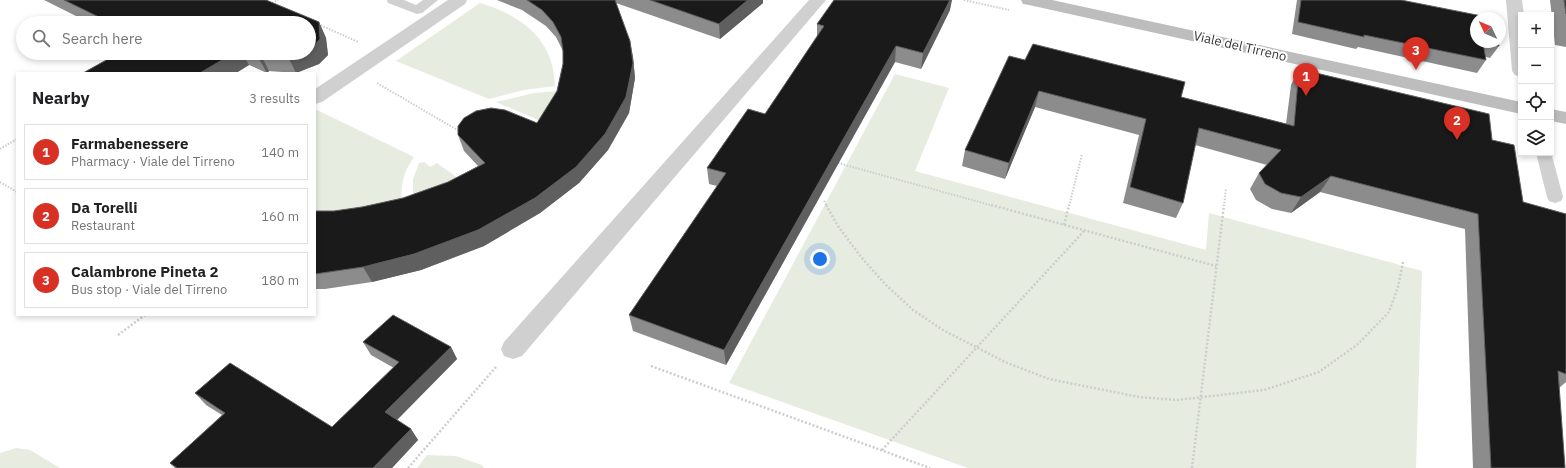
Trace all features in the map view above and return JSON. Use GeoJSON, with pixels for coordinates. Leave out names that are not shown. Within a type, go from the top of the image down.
{"type":"FeatureCollection","features":[{"type":"Feature","properties":{"kind":"main road","name":"Viale del Tirreno"},"geometry":{"type":"LineString","coordinates":[[1029,0],[1518,107]]}},
{"type":"Feature","properties":{"kind":"main road"},"geometry":{"type":"LineString","coordinates":[[1554,116],[1566,118]]}},
{"type":"Feature","properties":{"kind":"street"},"geometry":{"type":"LineString","coordinates":[[316,97],[459,0]]}},
{"type":"Feature","properties":{"kind":"street"},"geometry":{"type":"LineString","coordinates":[[513,349],[818,0]]}},
{"type":"Feature","properties":{"kind":"street"},"geometry":{"type":"LineString","coordinates":[[1514,0],[1519,48]]}},
{"type":"Feature","properties":{"kind":"lane"},"geometry":{"type":"LineString","coordinates":[[393,0],[417,10],[432,0]]}},
{"type":"Feature","properties":{"kind":"lane"},"geometry":{"type":"LineString","coordinates":[[1545,156],[1555,197]]}},
{"type":"Feature","properties":{"kind":"path"},"geometry":{"type":"LineString","coordinates":[[265,0],[280,6]]}},
{"type":"Feature","properties":{"kind":"path"},"geometry":{"type":"LineString","coordinates":[[272,3],[278,0]]}},
{"type":"Feature","properties":{"kind":"path"},"geometry":{"type":"LineString","coordinates":[[316,23],[382,53]]}},
{"type":"Feature","properties":{"kind":"path"},"geometry":{"type":"LineString","coordinates":[[353,72],[369,79],[464,133]]}},
{"type":"Feature","properties":{"kind":"path"},"geometry":{"type":"LineString","coordinates":[[0,148],[16,140]]}},
{"type":"Feature","properties":{"kind":"path"},"geometry":{"type":"LineString","coordinates":[[1064,225],[1082,154]]}},
{"type":"Feature","properties":{"kind":"path"},"geometry":{"type":"LineString","coordinates":[[838,163],[1216,266]]}},
{"type":"Feature","properties":{"kind":"path"},"geometry":{"type":"LineString","coordinates":[[0,182],[16,191]]}},
{"type":"Feature","properties":{"kind":"path"},"geometry":{"type":"LineString","coordinates":[[1192,468],[1226,189]]}},
{"type":"Feature","properties":{"kind":"path"},"geometry":{"type":"LineString","coordinates":[[824,201],[838,226],[861,257],[886,285],[913,310],[943,330],[1005,362],[1056,381],[1139,397],[1177,400],[1264,390],[1319,372],[1358,344],[1389,312],[1398,287],[1403,262]]}},
{"type":"Feature","properties":{"kind":"path"},"geometry":{"type":"LineString","coordinates":[[882,450],[1085,230]]}},
{"type":"Feature","properties":{"kind":"path"},"geometry":{"type":"LineString","coordinates":[[118,335],[143,316]]}},
{"type":"Feature","properties":{"kind":"path"},"geometry":{"type":"LineString","coordinates":[[408,468],[513,349]]}},
{"type":"Feature","properties":{"kind":"path"},"geometry":{"type":"LineString","coordinates":[[651,366],[930,468]]}},
{"type":"Feature","properties":{"kind":"shaded area"},"geometry":{"type":"Polygon","coordinates":[[[480,3],[509,14],[532,31],[542,42],[549,55],[553,69],[555,86],[524,90],[489,99],[396,61],[480,3]]]}},
{"type":"Feature","properties":{"kind":"shaded area"},"geometry":{"type":"Polygon","coordinates":[[[895,74],[949,88],[915,171],[1206,250],[1209,213],[1422,271],[1416,468],[968,468],[729,383],[895,74]]]}},
{"type":"Feature","properties":{"kind":"shaded area"},"geometry":{"type":"Polygon","coordinates":[[[558,91],[543,122],[496,102],[534,93],[558,91]]]}},
{"type":"Feature","properties":{"kind":"shaded area"},"geometry":{"type":"Polygon","coordinates":[[[316,109],[414,157],[407,168],[403,180],[401,192],[402,205],[316,216],[316,109]]]}},
{"type":"Feature","properties":{"kind":"shaded area"},"geometry":{"type":"Polygon","coordinates":[[[424,162],[430,167],[437,163],[459,179],[413,198],[413,179],[419,163],[424,162]]]}},
{"type":"Feature","properties":{"kind":"shaded area"},"geometry":{"type":"Polygon","coordinates":[[[16,448],[30,450],[60,468],[0,468],[0,453],[16,448]]]}},
{"type":"Feature","properties":{"kind":"shaded area"},"geometry":{"type":"Polygon","coordinates":[[[427,455],[456,456],[482,465],[484,468],[417,468],[427,455]]]}},
{"type":"Feature","properties":{"kind":"building"},"geometry":{"type":"Polygon","coordinates":[[[64,0],[266,0],[305,16],[97,16],[64,0]]]}},
{"type":"Feature","properties":{"kind":"building"},"geometry":{"type":"Polygon","coordinates":[[[527,0],[615,0],[630,41],[633,63],[626,97],[605,134],[576,167],[535,198],[478,230],[414,254],[363,267],[316,274],[316,211],[334,211],[362,207],[403,198],[448,182],[485,163],[458,135],[458,126],[464,118],[476,111],[491,108],[505,110],[537,123],[557,91],[563,64],[561,37],[553,22],[542,10],[527,0]]]}},
{"type":"Feature","properties":{"kind":"building"},"geometry":{"type":"Polygon","coordinates":[[[650,0],[748,0],[719,24],[650,0]]]}},
{"type":"Feature","properties":{"kind":"building"},"geometry":{"type":"Polygon","coordinates":[[[834,0],[950,0],[923,53],[896,46],[724,350],[629,315],[726,173],[707,168],[748,109],[765,114],[824,26],[817,24],[834,0]]]}},
{"type":"Feature","properties":{"kind":"building"},"geometry":{"type":"Polygon","coordinates":[[[1301,0],[1401,0],[1470,14],[1470,48],[1484,48],[1486,60],[1364,35],[1364,37],[1298,22],[1301,0]]]}},
{"type":"Feature","properties":{"kind":"building"},"geometry":{"type":"Polygon","coordinates":[[[1564,0],[1566,0],[1566,14],[1564,0]]]}},
{"type":"Feature","properties":{"kind":"building"},"geometry":{"type":"Polygon","coordinates":[[[316,21],[319,22],[320,39],[316,43],[316,21]]]}},
{"type":"Feature","properties":{"kind":"building"},"geometry":{"type":"Polygon","coordinates":[[[1033,44],[1185,82],[1181,97],[1294,126],[1299,69],[1489,114],[1492,140],[1514,145],[1523,202],[1566,214],[1566,374],[1558,371],[1565,468],[1491,468],[1478,214],[1331,176],[1301,197],[1281,193],[1265,184],[1259,173],[1281,150],[1199,128],[1183,203],[1130,187],[1146,119],[1039,91],[1009,163],[965,150],[1009,56],[1025,60],[1033,44]]]}},
{"type":"Feature","properties":{"kind":"building"},"geometry":{"type":"Polygon","coordinates":[[[106,60],[222,60],[202,72],[85,72],[106,60]]]}},
{"type":"Feature","properties":{"kind":"building"},"geometry":{"type":"Polygon","coordinates":[[[393,315],[451,347],[385,412],[411,429],[373,468],[177,468],[170,463],[225,413],[195,393],[230,363],[332,427],[399,362],[363,342],[393,315]]]}},
{"type":"Feature","properties":{"kind":"place","name":"Calambrone Pineta 2"},"geometry":{"type":"Point","coordinates":[1416,70]}},
{"type":"Feature","properties":{"kind":"place","name":"Farmabenessere"},"geometry":{"type":"Point","coordinates":[1306,96]}},
{"type":"Feature","properties":{"kind":"place","name":"Da Torelli"},"geometry":{"type":"Point","coordinates":[1457,140]}}]}
